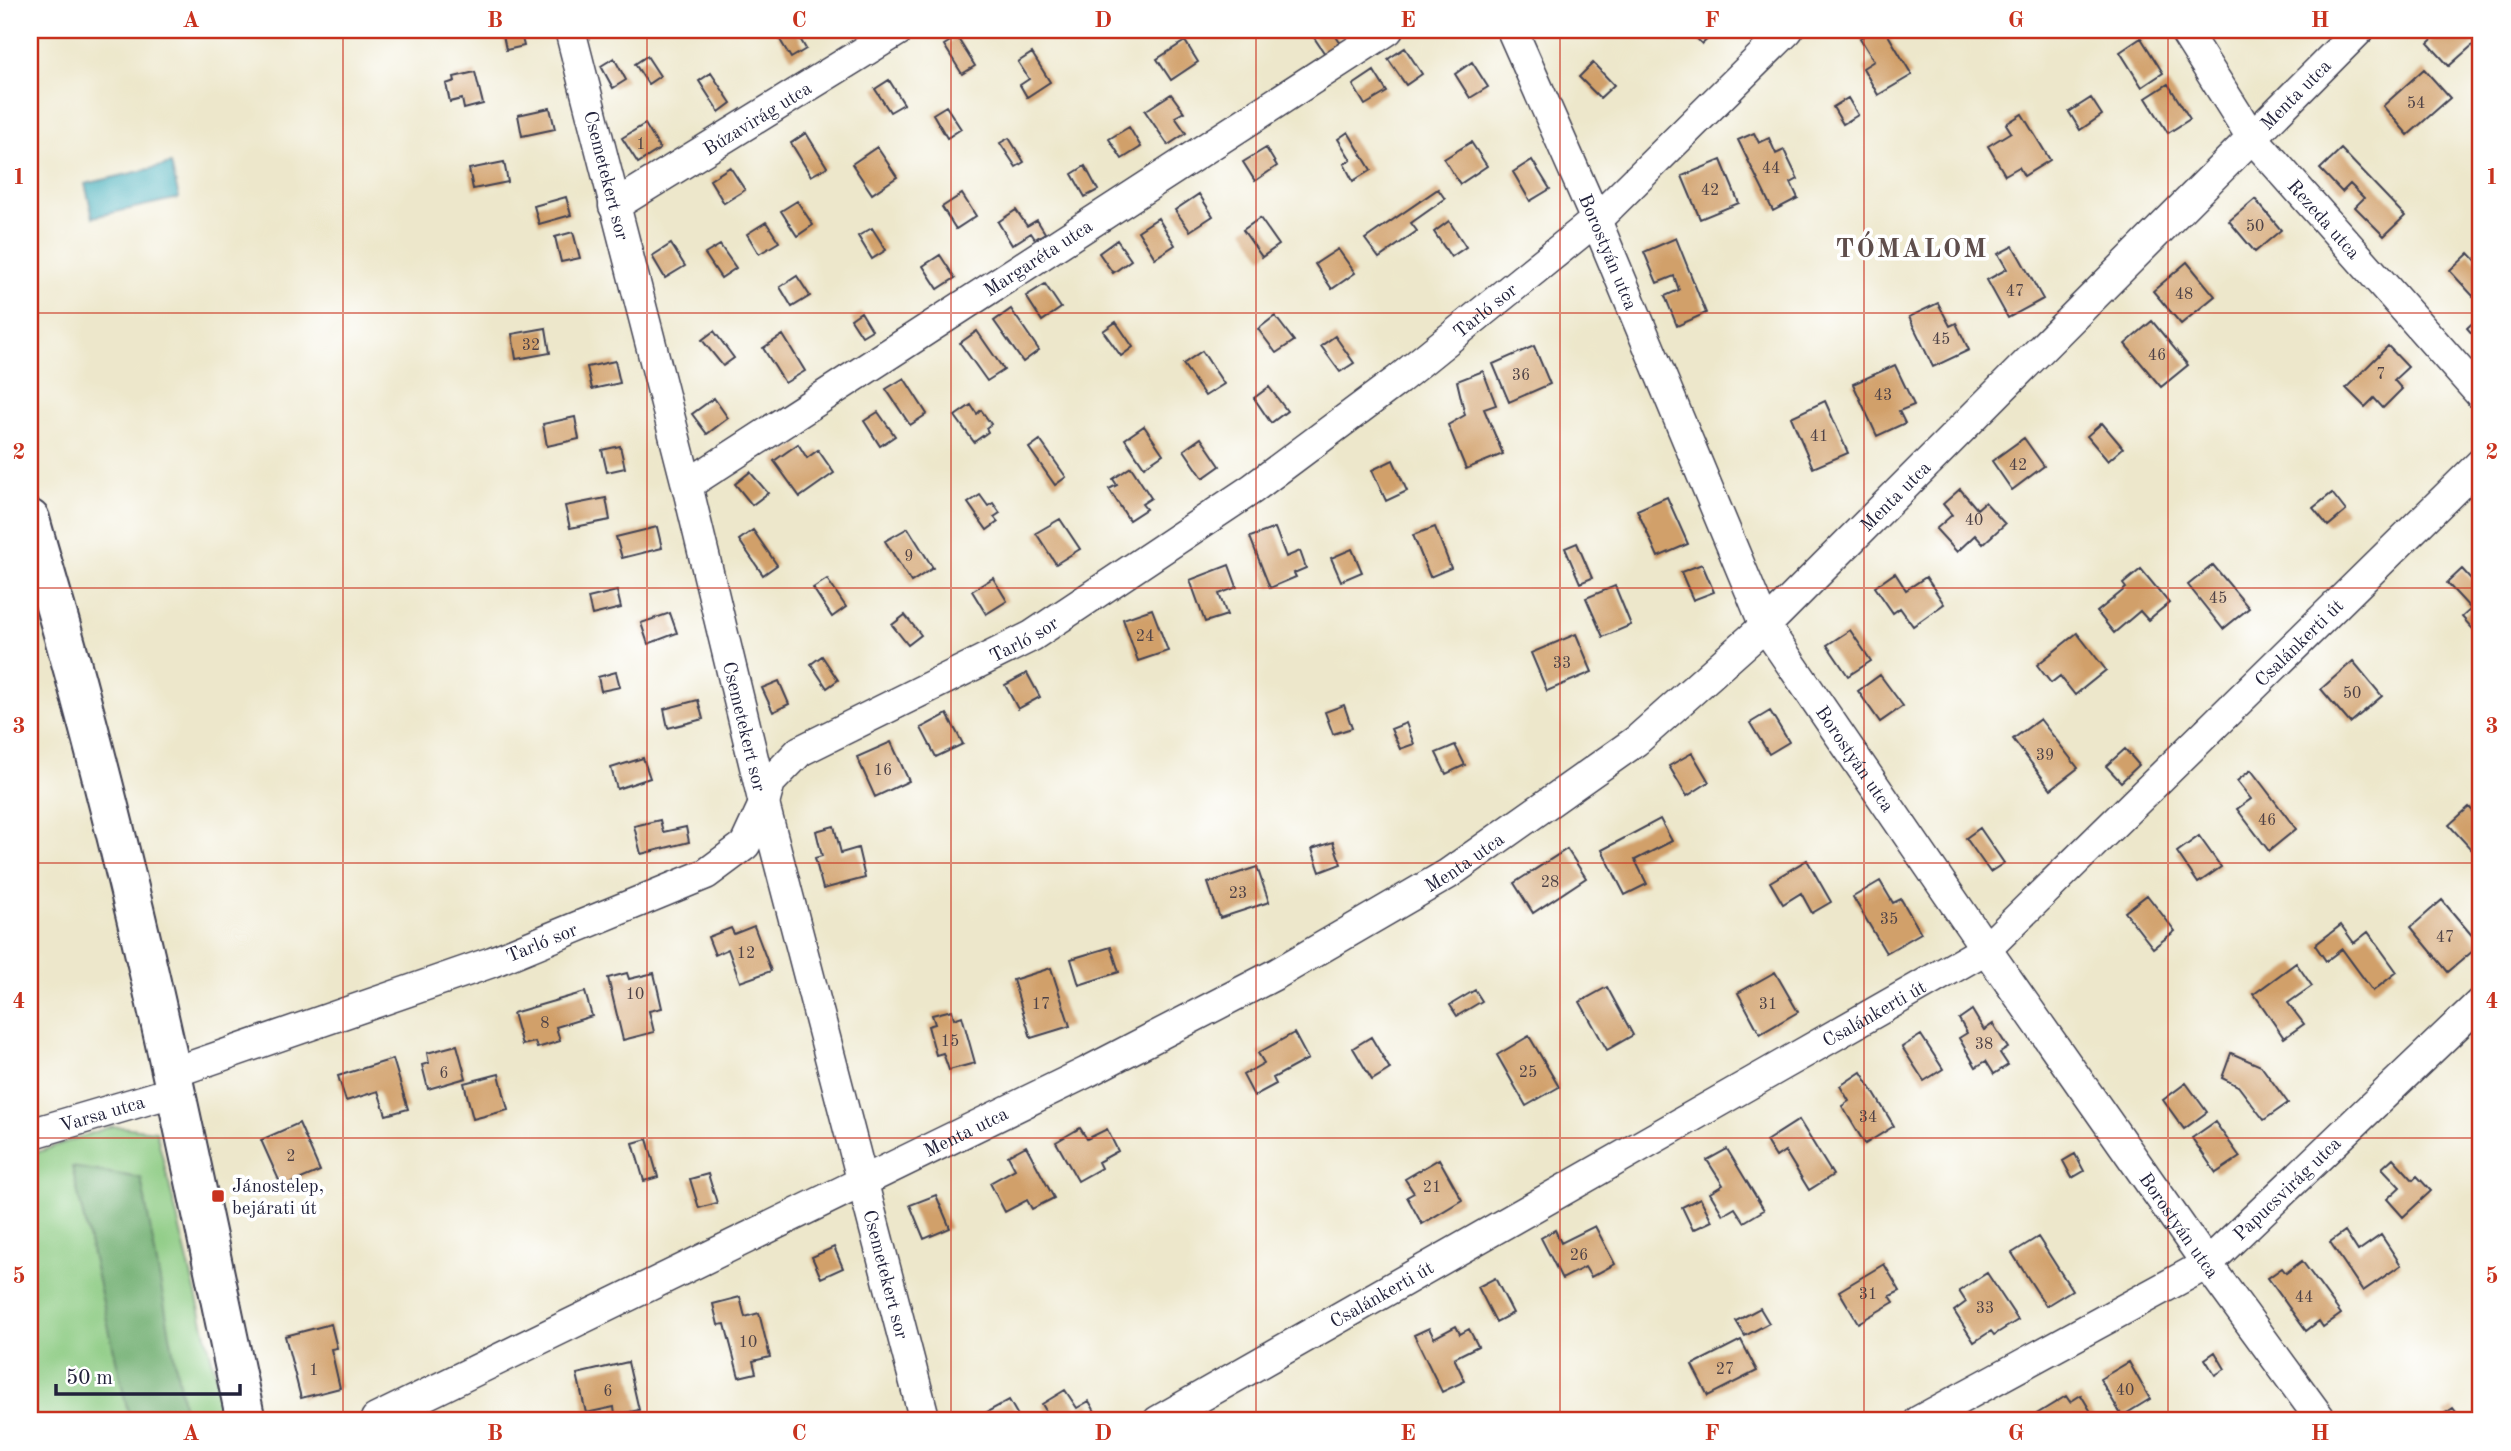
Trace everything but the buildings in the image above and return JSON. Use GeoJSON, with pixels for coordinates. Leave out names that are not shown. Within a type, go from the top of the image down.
{"type":"FeatureCollection","features":[{"type":"Feature","properties":{"kind":"main road"},"geometry":{"type":"LineString","coordinates":[[30,519],[82,704],[174,1082],[246,1421]]}},
{"type":"Feature","properties":{"kind":"street","name":"Csemetekert sor"},"geometry":{"type":"LineString","coordinates":[[570,30],[687,485],[764,804],[925,1421]]}},
{"type":"Feature","properties":{"kind":"street","name":"Búzavirág utca"},"geometry":{"type":"LineString","coordinates":[[614,206],[899,30]]}},
{"type":"Feature","properties":{"kind":"street","name":"Margaréta utca"},"geometry":{"type":"LineString","coordinates":[[687,485],[1388,30]]}},
{"type":"Feature","properties":{"kind":"street","name":"Borostyán utca"},"geometry":{"type":"LineString","coordinates":[[1512,30],[1596,220],[1765,626],[2207,1265],[2322,1421]]}},
{"type":"Feature","properties":{"kind":"street","name":"Tarló sor"},"geometry":{"type":"LineString","coordinates":[[174,1082],[492,962],[706,874],[745,845],[764,804],[770,782],[800,751],[1032,636],[1252,489],[1398,380],[1596,220],[1788,30]]}},
{"type":"Feature","properties":{"kind":"street","name":"Rezeda utca"},"geometry":{"type":"LineString","coordinates":[[2184,30],[2251,136],[2481,396]]}},
{"type":"Feature","properties":{"kind":"street","name":"Menta utca"},"geometry":{"type":"LineString","coordinates":[[376,1419],[1087,1072],[1278,973],[1448,874],[1636,741],[1765,626],[2359,30]]}},
{"type":"Feature","properties":{"kind":"street","name":"Csalánkerti út"},"geometry":{"type":"LineString","coordinates":[[1158,1421],[1986,949],[2481,463]]}},
{"type":"Feature","properties":{"kind":"street","name":"Papucsvirág utca"},"geometry":{"type":"LineString","coordinates":[[1919,1421],[2207,1265],[2481,1002]]}},
{"type":"Feature","properties":{"kind":"street","name":"Varsa utca"},"geometry":{"type":"LineString","coordinates":[[30,1134],[174,1082]]}},
{"type":"Feature","properties":{"kind":"green space"},"geometry":{"type":"Polygon","coordinates":[[[112,1126],[156,1131],[227,1421],[30,1421],[30,1155],[112,1126]]]}},
{"type":"Feature","properties":{"kind":"green space"},"geometry":{"type":"Polygon","coordinates":[[[72,1167],[141,1178],[186,1421],[130,1421],[72,1167]]]}},
{"type":"Feature","properties":{"kind":"water"},"geometry":{"type":"Polygon","coordinates":[[[171,164],[179,198],[93,217],[85,184],[171,164]]]}},
{"type":"Feature","properties":{"kind":"place","name":"Jánostelep, bejárati út"},"geometry":{"type":"Point","coordinates":[218,1196]}},
{"type":"Feature","properties":{"kind":"district","name":"TÓMALOM"},"geometry":{"type":"Point","coordinates":[1912,248]}}]}
